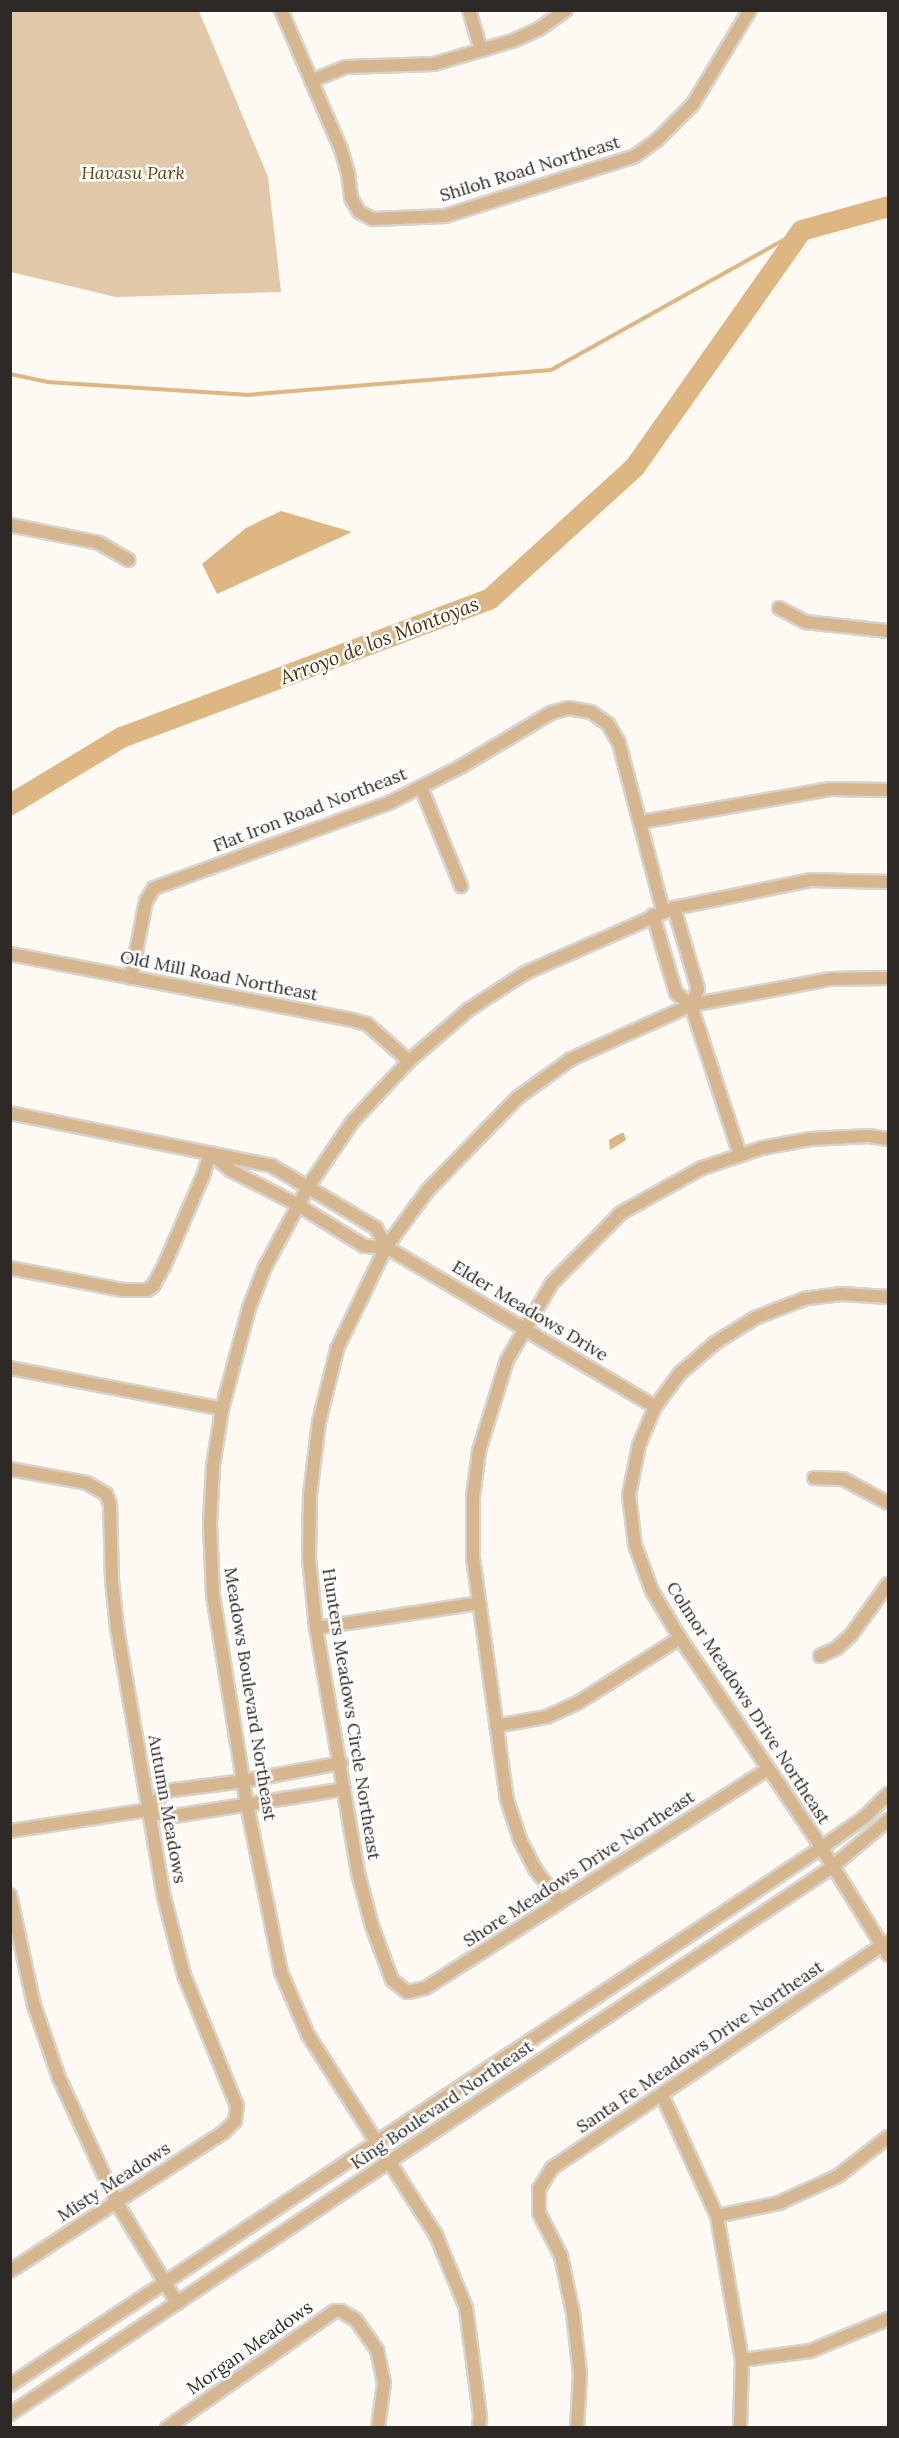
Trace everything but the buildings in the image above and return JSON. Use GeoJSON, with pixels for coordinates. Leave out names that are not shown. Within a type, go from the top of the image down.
{"type":"FeatureCollection","features":[{"type":"Feature","properties":{"kind":"street","name":"Shiloh Road Northeast"},"geometry":{"type":"LineString","coordinates":[[281,10],[340,148],[348,173],[351,198],[359,213],[373,219],[445,216],[635,156],[657,140],[693,104],[750,10]]}},
{"type":"Feature","properties":{"kind":"street"},"geometry":{"type":"LineString","coordinates":[[469,10],[481,50]]}},
{"type":"Feature","properties":{"kind":"street"},"geometry":{"type":"LineString","coordinates":[[311,81],[346,67],[434,64],[539,29],[566,10]]}},
{"type":"Feature","properties":{"kind":"street"},"geometry":{"type":"LineString","coordinates":[[10,525],[99,543],[128,560]]}},
{"type":"Feature","properties":{"kind":"street"},"geometry":{"type":"LineString","coordinates":[[779,608],[805,622],[888,631]]}},
{"type":"Feature","properties":{"kind":"street","name":"Flat Iron Road Northeast"},"geometry":{"type":"LineString","coordinates":[[131,978],[146,901],[154,888],[391,802],[462,766],[551,712],[568,708],[591,712],[608,724],[619,742],[664,911]]}},
{"type":"Feature","properties":{"kind":"street"},"geometry":{"type":"LineString","coordinates":[[421,787],[461,886]]}},
{"type":"Feature","properties":{"kind":"street"},"geometry":{"type":"LineString","coordinates":[[641,822],[830,789],[888,790]]}},
{"type":"Feature","properties":{"kind":"street","name":"Meadows Boulevard Northeast"},"geometry":{"type":"LineString","coordinates":[[479,2427],[480,2416],[466,2308],[436,2235],[308,2035],[281,1972],[247,1805],[213,1596],[210,1524],[213,1466],[222,1409],[249,1308],[265,1267],[308,1187],[353,1121],[409,1061],[468,1010],[525,973],[664,911],[810,880],[888,882]]}},
{"type":"Feature","properties":{"kind":"street"},"geometry":{"type":"LineString","coordinates":[[664,911],[698,989],[691,1005]]}},
{"type":"Feature","properties":{"kind":"street"},"geometry":{"type":"LineString","coordinates":[[664,911],[676,993],[691,1005],[740,1155]]}},
{"type":"Feature","properties":{"kind":"street","name":"Old Mill Road Northeast"},"geometry":{"type":"LineString","coordinates":[[10,954],[367,1024],[409,1061]]}},
{"type":"Feature","properties":{"kind":"street","name":"Hunters Meadows Circle Northeast"},"geometry":{"type":"LineString","coordinates":[[407,1992],[392,1980],[372,1926],[358,1873],[341,1763],[316,1628],[309,1558],[310,1495],[319,1422],[337,1349],[386,1246],[428,1190],[517,1098],[571,1059],[691,1005],[830,979],[888,978]]}},
{"type":"Feature","properties":{"kind":"street"},"geometry":{"type":"LineString","coordinates":[[10,1113],[210,1153],[272,1166],[376,1228],[386,1246],[364,1246],[298,1205],[231,1170],[210,1153]]}},
{"type":"Feature","properties":{"kind":"street"},"geometry":{"type":"LineString","coordinates":[[560,1902],[535,1869],[520,1839],[507,1800],[473,1557],[473,1497],[479,1451],[507,1360],[552,1283],[621,1213],[702,1168],[740,1155],[810,1139],[869,1136],[888,1139]]}},
{"type":"Feature","properties":{"kind":"street"},"geometry":{"type":"LineString","coordinates":[[10,1268],[122,1290],[147,1290],[153,1286],[164,1266],[203,1176],[210,1153]]}},
{"type":"Feature","properties":{"kind":"street","name":"Elder Meadows Drive"},"geometry":{"type":"LineString","coordinates":[[386,1246],[525,1327],[655,1407]]}},
{"type":"Feature","properties":{"kind":"street","name":"Colmor Meadows Drive Northeast"},"geometry":{"type":"LineString","coordinates":[[886,1947],[680,1638],[647,1581],[635,1545],[630,1519],[629,1495],[639,1445],[655,1407],[689,1365],[715,1343],[755,1318],[804,1299],[842,1294],[888,1297]]}},
{"type":"Feature","properties":{"kind":"street"},"geometry":{"type":"LineString","coordinates":[[10,1368],[222,1409]]}},
{"type":"Feature","properties":{"kind":"street","name":"Autumn Meadows"},"geometry":{"type":"LineString","coordinates":[[10,1469],[87,1483],[106,1494],[110,1504],[112,1580],[117,1629],[164,1897],[184,1976],[237,2106],[235,2121]]}},
{"type":"Feature","properties":{"kind":"street"},"geometry":{"type":"LineString","coordinates":[[814,1478],[843,1479],[888,1503]]}},
{"type":"Feature","properties":{"kind":"street"},"geometry":{"type":"LineString","coordinates":[[820,1656],[837,1648],[851,1635],[888,1584]]}},
{"type":"Feature","properties":{"kind":"street"},"geometry":{"type":"LineString","coordinates":[[316,1628],[480,1603]]}},
{"type":"Feature","properties":{"kind":"street"},"geometry":{"type":"LineString","coordinates":[[496,1726],[546,1717],[579,1702],[680,1638]]}},
{"type":"Feature","properties":{"kind":"street"},"geometry":{"type":"LineString","coordinates":[[148,1810],[165,1791],[244,1781],[341,1763]]}},
{"type":"Feature","properties":{"kind":"street","name":"Shore Meadows Drive Northeast"},"geometry":{"type":"LineString","coordinates":[[407,1992],[425,1988],[768,1769]]}},
{"type":"Feature","properties":{"kind":"street"},"geometry":{"type":"LineString","coordinates":[[10,1831],[148,1810],[168,1817],[344,1789]]}},
{"type":"Feature","properties":{"kind":"street","name":"King Boulevard Northeast"},"geometry":{"type":"LineString","coordinates":[[10,2385],[821,1848],[865,1817],[888,1794]]}},
{"type":"Feature","properties":{"kind":"street","name":"King Boulevard Northeast"},"geometry":{"type":"LineString","coordinates":[[10,2414],[832,1867],[888,1820]]}},
{"type":"Feature","properties":{"kind":"street"},"geometry":{"type":"LineString","coordinates":[[10,1896],[34,2005],[59,2078],[117,2202],[177,2303]]}},
{"type":"Feature","properties":{"kind":"street","name":"Santa Fe Meadows Drive Northeast"},"geometry":{"type":"LineString","coordinates":[[577,2427],[580,2374],[573,2313],[561,2256],[539,2212],[539,2189],[552,2168],[886,1947]]}},
{"type":"Feature","properties":{"kind":"street"},"geometry":{"type":"LineString","coordinates":[[662,2095],[717,2216],[742,2360],[740,2427]]}},
{"type":"Feature","properties":{"kind":"street","name":"Misty Meadows"},"geometry":{"type":"LineString","coordinates":[[10,2271],[224,2132],[235,2121]]}},
{"type":"Feature","properties":{"kind":"street"},"geometry":{"type":"LineString","coordinates":[[717,2216],[779,2203],[838,2176],[888,2137]]}},
{"type":"Feature","properties":{"kind":"street","name":"Morgan Meadows"},"geometry":{"type":"LineString","coordinates":[[167,2427],[335,2311],[341,2311],[356,2320],[377,2350],[384,2383],[378,2427]]}},
{"type":"Feature","properties":{"kind":"street"},"geometry":{"type":"LineString","coordinates":[[742,2360],[810,2351],[888,2319]]}},
{"type":"Feature","properties":{"kind":"green space","name":"Havasu Park"},"geometry":{"type":"Polygon","coordinates":[[[11,10],[199,11],[268,177],[281,292],[116,297],[11,272],[11,10]]]}},
{"type":"Feature","properties":{"kind":"shaded area"},"geometry":{"type":"Polygon","coordinates":[[[281,511],[352,532],[217,594],[202,564],[246,528],[281,511]]]}},
{"type":"Feature","properties":{"kind":"shaded area"},"geometry":{"type":"Polygon","coordinates":[[[624,1133],[626,1140],[610,1150],[609,1140],[624,1133]]]}},
{"type":"Feature","properties":{"kind":"waterway","name":"Arroyo de los Montoyas"},"geometry":{"type":"LineString","coordinates":[[10,804],[121,737],[490,598],[634,467],[801,230],[888,206]]}},
{"type":"Feature","properties":{"kind":"waterway"},"geometry":{"type":"LineString","coordinates":[[10,374],[47,382],[246,395],[551,370],[801,230]]}}]}
